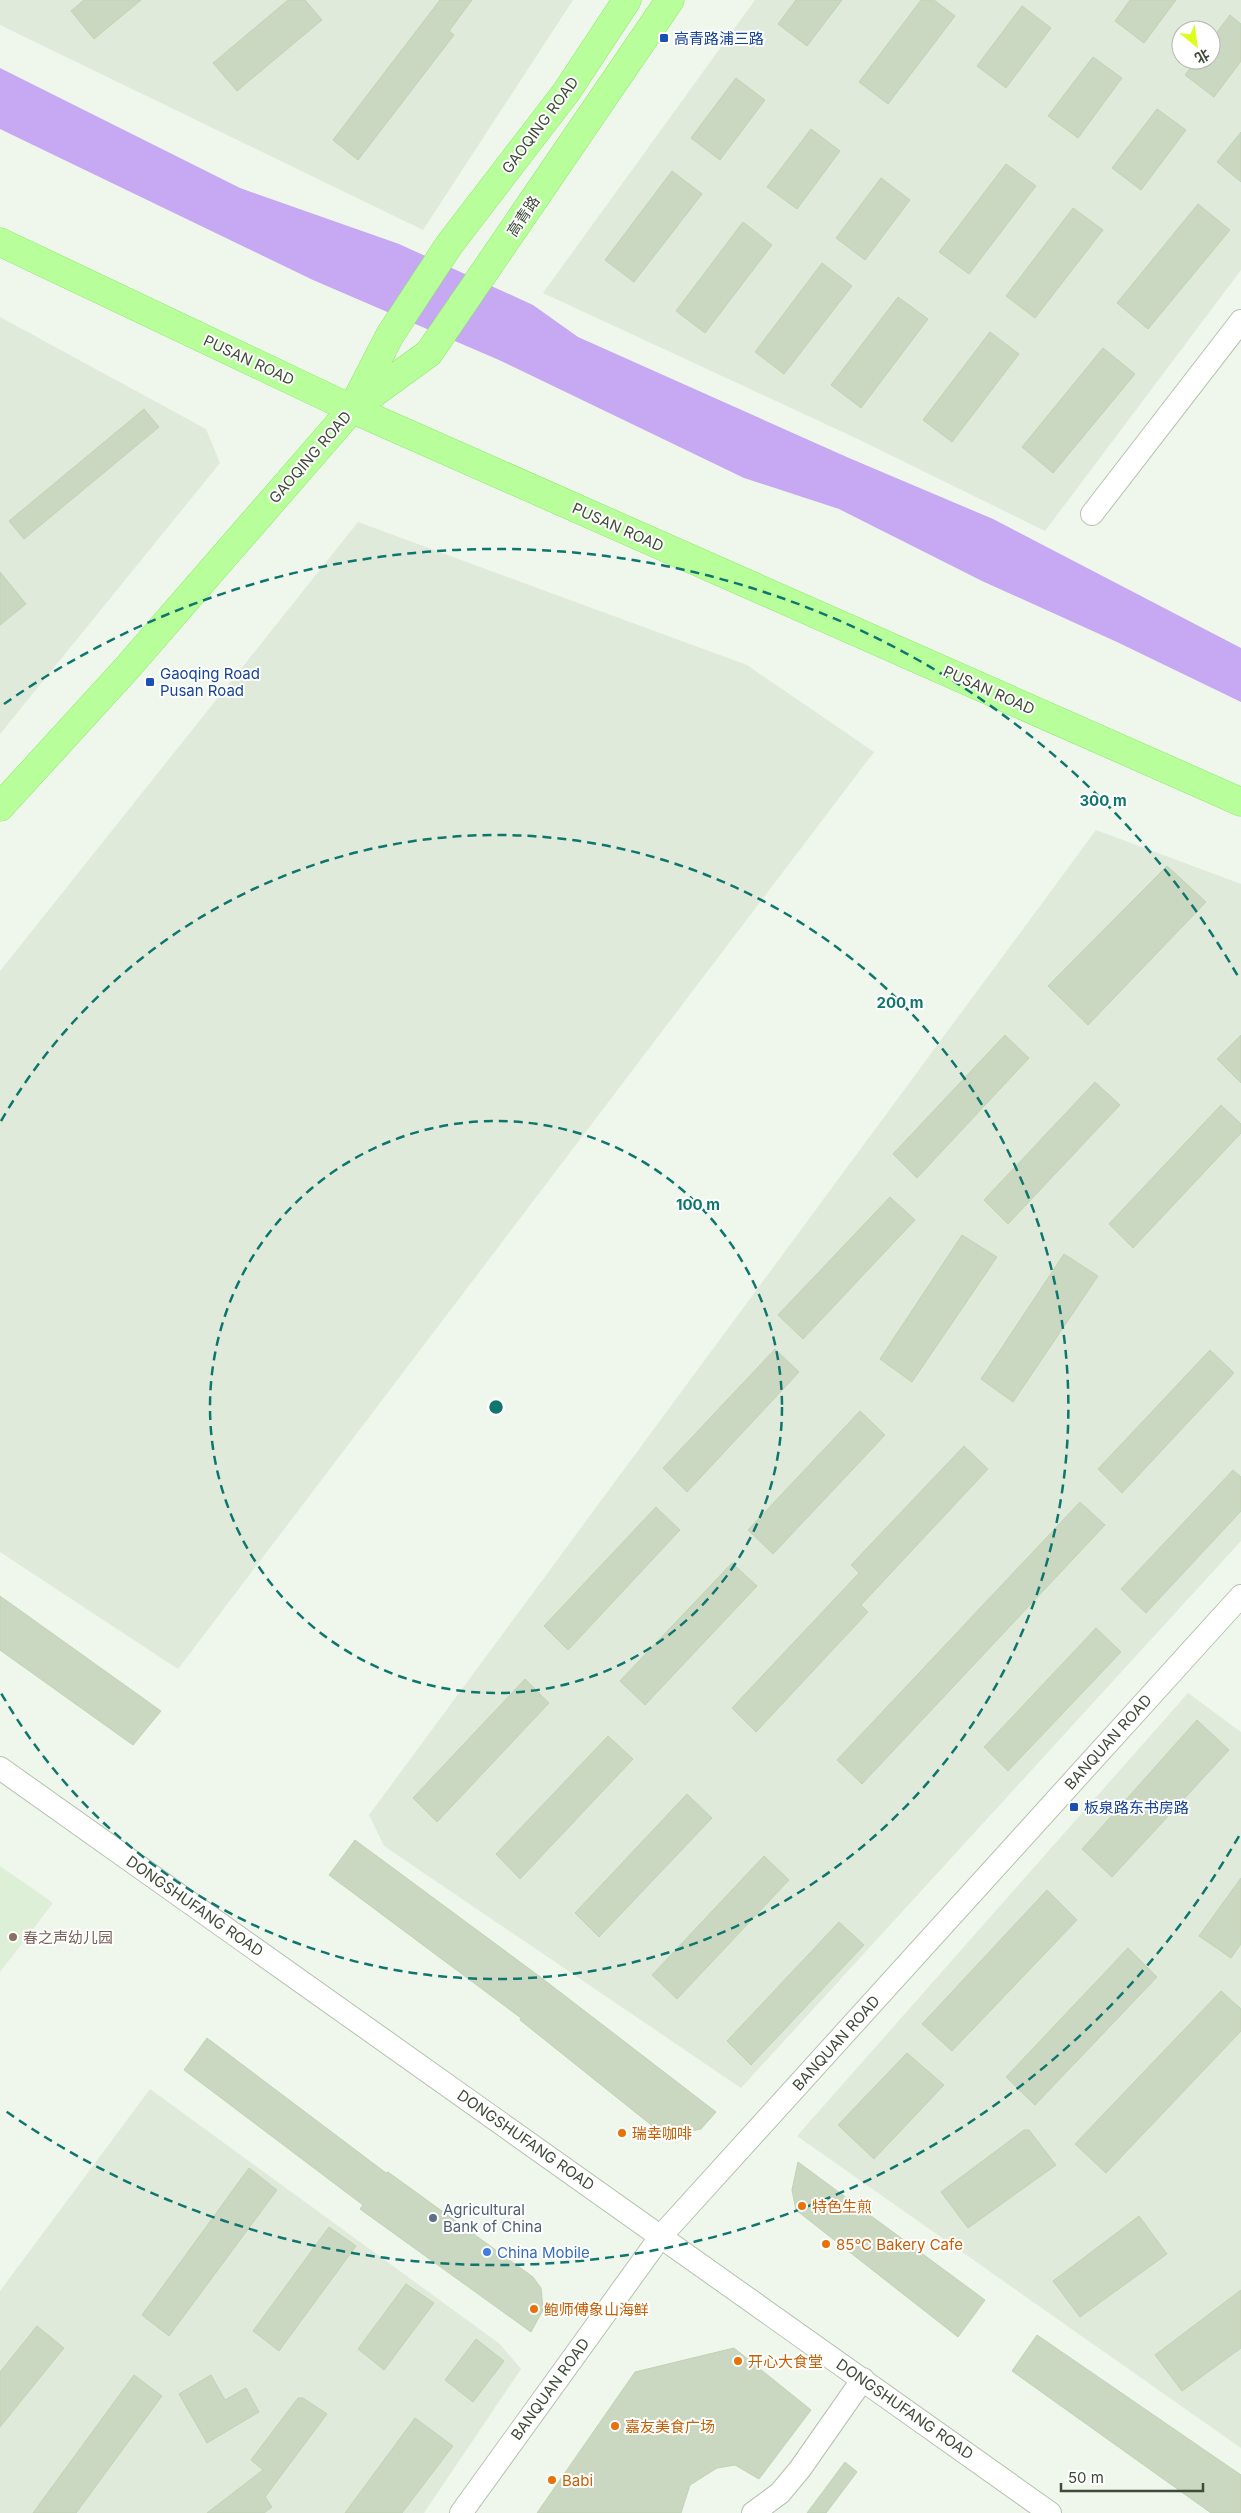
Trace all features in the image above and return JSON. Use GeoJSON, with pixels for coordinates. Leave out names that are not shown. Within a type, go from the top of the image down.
{"type":"FeatureCollection","features":[{"type":"Feature","properties":{"kind":"main road","name":"GAOQING ROAD"},"geometry":{"type":"LineString","coordinates":[[0,807],[126,668],[352,409],[390,334],[450,245],[567,91],[627,0]]}},
{"type":"Feature","properties":{"kind":"main road","name":"高青路"},"geometry":{"type":"LineString","coordinates":[[352,409],[429,353],[670,0]]}},
{"type":"Feature","properties":{"kind":"main road","name":"PUSAN ROAD"},"geometry":{"type":"LineString","coordinates":[[0,242],[352,409],[1241,802]]}},
{"type":"Feature","properties":{"kind":"street"},"geometry":{"type":"LineString","coordinates":[[1092,514],[1241,321]]}},
{"type":"Feature","properties":{"kind":"street","name":"BANQUAN ROAD"},"geometry":{"type":"LineString","coordinates":[[461,2513],[662,2236],[1241,1596]]}},
{"type":"Feature","properties":{"kind":"street","name":"DONGSHUFANG ROAD"},"geometry":{"type":"LineString","coordinates":[[0,1768],[1050,2513]]}},
{"type":"Feature","properties":{"kind":"street"},"geometry":{"type":"LineString","coordinates":[[753,2513],[780,2493],[800,2469],[863,2379]]}},
{"type":"Feature","properties":{"kind":"shaded area"},"geometry":{"type":"Polygon","coordinates":[[[0,0],[573,0],[423,230],[0,25],[0,0]]]}},
{"type":"Feature","properties":{"kind":"shaded area"},"geometry":{"type":"Polygon","coordinates":[[[755,0],[1241,0],[1241,270],[1045,531],[862,441],[543,293],[755,0]]]}},
{"type":"Feature","properties":{"kind":"shaded area"},"geometry":{"type":"Polygon","coordinates":[[[0,68],[240,188],[399,244],[533,305],[578,337],[849,458],[993,519],[1241,648],[1241,702],[1117,642],[982,581],[839,509],[744,478],[499,360],[313,280],[0,129],[0,68]]]}},
{"type":"Feature","properties":{"kind":"shaded area"},"geometry":{"type":"Polygon","coordinates":[[[0,317],[206,429],[220,463],[0,734],[0,317]]]}},
{"type":"Feature","properties":{"kind":"shaded area"},"geometry":{"type":"Polygon","coordinates":[[[358,522],[747,665],[874,752],[178,1669],[0,1552],[0,971],[358,522]]]}},
{"type":"Feature","properties":{"kind":"shaded area"},"geometry":{"type":"Polygon","coordinates":[[[1096,830],[1241,884],[1241,1541],[741,2088],[384,1846],[369,1815],[1096,830]]]}},
{"type":"Feature","properties":{"kind":"shaded area"},"geometry":{"type":"Polygon","coordinates":[[[1188,1693],[1241,1732],[1241,2448],[797,2136],[1188,1693]]]}},
{"type":"Feature","properties":{"kind":"shaded area","name":"春之声幼儿园"},"geometry":{"type":"Polygon","coordinates":[[[0,1866],[53,1903],[0,1972],[0,1866]]]}},
{"type":"Feature","properties":{"kind":"shaded area"},"geometry":{"type":"Polygon","coordinates":[[[150,2089],[500,2344],[521,2369],[424,2513],[0,2513],[0,2291],[150,2089]]]}},
{"type":"Feature","properties":{"kind":"building"},"geometry":{"type":"Polygon","coordinates":[[[84,0],[141,0],[94,39],[71,11],[84,0]]]}},
{"type":"Feature","properties":{"kind":"building"},"geometry":{"type":"Polygon","coordinates":[[[288,0],[305,0],[322,20],[237,91],[213,63],[288,0]]]}},
{"type":"Feature","properties":{"kind":"building"},"geometry":{"type":"Polygon","coordinates":[[[440,0],[472,0],[449,31],[454,35],[358,160],[333,140],[440,0]]]}},
{"type":"Feature","properties":{"kind":"building"},"geometry":{"type":"Polygon","coordinates":[[[796,0],[842,0],[807,46],[778,24],[796,0]]]}},
{"type":"Feature","properties":{"kind":"building"},"geometry":{"type":"Polygon","coordinates":[[[921,0],[934,0],[955,16],[888,104],[859,82],[921,0]]]}},
{"type":"Feature","properties":{"kind":"building"},"geometry":{"type":"Polygon","coordinates":[[[1130,0],[1176,0],[1144,43],[1115,21],[1130,0]]]}},
{"type":"Feature","properties":{"kind":"building"},"geometry":{"type":"Polygon","coordinates":[[[1022,6],[1051,28],[1006,88],[977,66],[1022,6]]]}},
{"type":"Feature","properties":{"kind":"building"},"geometry":{"type":"Polygon","coordinates":[[[1230,15],[1241,24],[1241,61],[1214,97],[1185,75],[1189,70],[1221,70],[1221,27],[1230,15]]]}},
{"type":"Feature","properties":{"kind":"building"},"geometry":{"type":"Polygon","coordinates":[[[1093,57],[1122,78],[1078,138],[1048,116],[1093,57]]]}},
{"type":"Feature","properties":{"kind":"building"},"geometry":{"type":"Polygon","coordinates":[[[736,78],[765,100],[720,160],[691,138],[736,78]]]}},
{"type":"Feature","properties":{"kind":"building"},"geometry":{"type":"Polygon","coordinates":[[[1157,109],[1186,130],[1141,190],[1112,168],[1157,109]]]}},
{"type":"Feature","properties":{"kind":"building"},"geometry":{"type":"Polygon","coordinates":[[[811,129],[840,151],[797,209],[767,187],[811,129]]]}},
{"type":"Feature","properties":{"kind":"building"},"geometry":{"type":"Polygon","coordinates":[[[1241,132],[1241,182],[1217,162],[1241,132]]]}},
{"type":"Feature","properties":{"kind":"building"},"geometry":{"type":"Polygon","coordinates":[[[1006,164],[1036,186],[969,274],[939,252],[1006,164]]]}},
{"type":"Feature","properties":{"kind":"building"},"geometry":{"type":"Polygon","coordinates":[[[672,171],[702,194],[634,282],[605,260],[672,171]]]}},
{"type":"Feature","properties":{"kind":"building"},"geometry":{"type":"Polygon","coordinates":[[[881,178],[910,200],[865,260],[836,238],[881,178]]]}},
{"type":"Feature","properties":{"kind":"building"},"geometry":{"type":"Polygon","coordinates":[[[1198,204],[1230,230],[1148,329],[1117,303],[1198,204]]]}},
{"type":"Feature","properties":{"kind":"building"},"geometry":{"type":"Polygon","coordinates":[[[1073,208],[1103,230],[1035,318],[1006,296],[1073,208]]]}},
{"type":"Feature","properties":{"kind":"building"},"geometry":{"type":"Polygon","coordinates":[[[743,222],[772,245],[705,333],[676,311],[743,222]]]}},
{"type":"Feature","properties":{"kind":"building"},"geometry":{"type":"Polygon","coordinates":[[[822,263],[852,286],[784,374],[755,352],[822,263]]]}},
{"type":"Feature","properties":{"kind":"building"},"geometry":{"type":"Polygon","coordinates":[[[898,297],[928,319],[861,408],[831,385],[898,297]]]}},
{"type":"Feature","properties":{"kind":"building"},"geometry":{"type":"Polygon","coordinates":[[[990,332],[1019,354],[952,442],[923,420],[990,332]]]}},
{"type":"Feature","properties":{"kind":"building"},"geometry":{"type":"Polygon","coordinates":[[[1103,348],[1135,374],[1053,473],[1022,447],[1103,348]]]}},
{"type":"Feature","properties":{"kind":"building"},"geometry":{"type":"Polygon","coordinates":[[[144,409],[159,427],[24,539],[9,521],[144,409]]]}},
{"type":"Feature","properties":{"kind":"building"},"geometry":{"type":"Polygon","coordinates":[[[0,572],[26,604],[0,625],[0,572]]]}},
{"type":"Feature","properties":{"kind":"building"},"geometry":{"type":"Polygon","coordinates":[[[1167,866],[1206,902],[1088,1025],[1048,986],[1167,866]]]}},
{"type":"Feature","properties":{"kind":"building"},"geometry":{"type":"Polygon","coordinates":[[[1005,1035],[1029,1058],[917,1178],[893,1154],[1005,1035]]]}},
{"type":"Feature","properties":{"kind":"building"},"geometry":{"type":"Polygon","coordinates":[[[1241,1035],[1241,1083],[1217,1059],[1241,1035]]]}},
{"type":"Feature","properties":{"kind":"building"},"geometry":{"type":"Polygon","coordinates":[[[1095,1082],[1120,1105],[1008,1224],[984,1200],[1095,1082]]]}},
{"type":"Feature","properties":{"kind":"building"},"geometry":{"type":"Polygon","coordinates":[[[1221,1105],[1241,1124],[1241,1133],[1133,1248],[1109,1224],[1221,1105]]]}},
{"type":"Feature","properties":{"kind":"building"},"geometry":{"type":"Polygon","coordinates":[[[890,1197],[915,1220],[803,1339],[778,1315],[890,1197]]]}},
{"type":"Feature","properties":{"kind":"building"},"geometry":{"type":"Polygon","coordinates":[[[962,1235],[997,1257],[912,1382],[880,1359],[962,1235]]]}},
{"type":"Feature","properties":{"kind":"building"},"geometry":{"type":"Polygon","coordinates":[[[1064,1254],[1098,1276],[1013,1402],[981,1379],[1064,1254]]]}},
{"type":"Feature","properties":{"kind":"building"},"geometry":{"type":"Polygon","coordinates":[[[775,1349],[799,1372],[687,1492],[663,1468],[775,1349]]]}},
{"type":"Feature","properties":{"kind":"building"},"geometry":{"type":"Polygon","coordinates":[[[1210,1350],[1234,1373],[1122,1493],[1098,1469],[1210,1350]]]}},
{"type":"Feature","properties":{"kind":"building"},"geometry":{"type":"Polygon","coordinates":[[[860,1411],[885,1435],[773,1554],[748,1530],[860,1411]]]}},
{"type":"Feature","properties":{"kind":"building"},"geometry":{"type":"Polygon","coordinates":[[[964,1446],[988,1469],[861,1605],[868,1612],[756,1732],[732,1708],[859,1573],[851,1565],[964,1446]]]}},
{"type":"Feature","properties":{"kind":"building"},"geometry":{"type":"Polygon","coordinates":[[[1233,1470],[1241,1477],[1241,1511],[1146,1613],[1121,1589],[1233,1470]]]}},
{"type":"Feature","properties":{"kind":"building"},"geometry":{"type":"Polygon","coordinates":[[[1080,1502],[1105,1525],[862,1784],[837,1760],[1080,1502]]]}},
{"type":"Feature","properties":{"kind":"building"},"geometry":{"type":"Polygon","coordinates":[[[656,1507],[680,1530],[568,1650],[544,1626],[656,1507]]]}},
{"type":"Feature","properties":{"kind":"building"},"geometry":{"type":"Polygon","coordinates":[[[732,1563],[757,1586],[645,1705],[620,1681],[732,1563]]]}},
{"type":"Feature","properties":{"kind":"building"},"geometry":{"type":"Polygon","coordinates":[[[0,1596],[161,1711],[133,1745],[0,1650],[0,1596]]]}},
{"type":"Feature","properties":{"kind":"building"},"geometry":{"type":"Polygon","coordinates":[[[1096,1628],[1121,1652],[1008,1771],[984,1747],[1096,1628]]]}},
{"type":"Feature","properties":{"kind":"building"},"geometry":{"type":"Polygon","coordinates":[[[525,1679],[549,1703],[437,1822],[413,1798],[525,1679]]]}},
{"type":"Feature","properties":{"kind":"building"},"geometry":{"type":"Polygon","coordinates":[[[1197,1720],[1229,1750],[1112,1877],[1082,1849],[1197,1720]]]}},
{"type":"Feature","properties":{"kind":"building"},"geometry":{"type":"Polygon","coordinates":[[[608,1736],[633,1759],[520,1879],[496,1854],[608,1736]]]}},
{"type":"Feature","properties":{"kind":"building"},"geometry":{"type":"Polygon","coordinates":[[[687,1794],[712,1818],[599,1937],[575,1913],[687,1794]]]}},
{"type":"Feature","properties":{"kind":"building"},"geometry":{"type":"Polygon","coordinates":[[[355,1840],[543,1979],[716,2112],[701,2129],[685,2132],[655,2128],[520,2020],[521,2018],[329,1875],[355,1840]]]}},
{"type":"Feature","properties":{"kind":"building"},"geometry":{"type":"Polygon","coordinates":[[[764,1856],[789,1880],[677,1999],[652,1975],[764,1856]]]}},
{"type":"Feature","properties":{"kind":"building"},"geometry":{"type":"Polygon","coordinates":[[[1241,1878],[1241,1944],[1231,1958],[1199,1936],[1241,1878]]]}},
{"type":"Feature","properties":{"kind":"building"},"geometry":{"type":"Polygon","coordinates":[[[1047,1890],[1077,1920],[952,2051],[922,2024],[1047,1890]]]}},
{"type":"Feature","properties":{"kind":"building"},"geometry":{"type":"Polygon","coordinates":[[[839,1922],[864,1945],[751,2065],[727,2041],[839,1922]]]}},
{"type":"Feature","properties":{"kind":"building"},"geometry":{"type":"Polygon","coordinates":[[[1128,1948],[1157,1977],[1035,2105],[1006,2077],[1128,1948]]]}},
{"type":"Feature","properties":{"kind":"building"},"geometry":{"type":"Polygon","coordinates":[[[1221,1991],[1241,2009],[1241,2031],[1106,2173],[1075,2144],[1221,1991]]]}},
{"type":"Feature","properties":{"kind":"building"},"geometry":{"type":"Polygon","coordinates":[[[207,2038],[386,2173],[388,2172],[533,2277],[541,2288],[543,2310],[531,2332],[360,2209],[363,2205],[184,2070],[207,2038]]]}},
{"type":"Feature","properties":{"kind":"building"},"geometry":{"type":"Polygon","coordinates":[[[907,2053],[944,2085],[874,2159],[838,2125],[907,2053]]]}},
{"type":"Feature","properties":{"kind":"building"},"geometry":{"type":"Polygon","coordinates":[[[1024,2130],[1029,2130],[1056,2165],[968,2228],[941,2192],[1024,2130]]]}},
{"type":"Feature","properties":{"kind":"building"},"geometry":{"type":"Polygon","coordinates":[[[798,2162],[985,2300],[958,2337],[796,2210],[792,2190],[798,2162]]]}},
{"type":"Feature","properties":{"kind":"building"},"geometry":{"type":"Polygon","coordinates":[[[249,2168],[277,2190],[169,2336],[142,2315],[249,2168]]]}},
{"type":"Feature","properties":{"kind":"building"},"geometry":{"type":"Polygon","coordinates":[[[1139,2216],[1167,2254],[1080,2317],[1053,2281],[1139,2216]]]}},
{"type":"Feature","properties":{"kind":"building"},"geometry":{"type":"Polygon","coordinates":[[[329,2227],[356,2246],[279,2351],[253,2331],[329,2227]]]}},
{"type":"Feature","properties":{"kind":"building"},"geometry":{"type":"Polygon","coordinates":[[[406,2284],[434,2303],[384,2370],[358,2349],[406,2284]]]}},
{"type":"Feature","properties":{"kind":"building"},"geometry":{"type":"Polygon","coordinates":[[[1241,2290],[1241,2348],[1182,2391],[1155,2355],[1241,2290]]]}},
{"type":"Feature","properties":{"kind":"building"},"geometry":{"type":"Polygon","coordinates":[[[37,2326],[64,2348],[0,2427],[0,2372],[37,2326]]]}},
{"type":"Feature","properties":{"kind":"building"},"geometry":{"type":"Polygon","coordinates":[[[1037,2335],[1241,2475],[1241,2513],[1211,2513],[1012,2371],[1037,2335]]]}},
{"type":"Feature","properties":{"kind":"building"},"geometry":{"type":"Polygon","coordinates":[[[476,2339],[504,2361],[473,2402],[445,2380],[476,2339]]]}},
{"type":"Feature","properties":{"kind":"building"},"geometry":{"type":"Polygon","coordinates":[[[734,2348],[811,2410],[759,2479],[735,2465],[717,2468],[690,2485],[681,2513],[537,2513],[635,2372],[734,2348]]]}},
{"type":"Feature","properties":{"kind":"building"},"geometry":{"type":"Polygon","coordinates":[[[134,2375],[162,2396],[76,2513],[33,2513],[134,2375]]]}},
{"type":"Feature","properties":{"kind":"building"},"geometry":{"type":"Polygon","coordinates":[[[211,2375],[225,2400],[246,2388],[259,2412],[207,2443],[179,2394],[211,2375]]]}},
{"type":"Feature","properties":{"kind":"building"},"geometry":{"type":"Polygon","coordinates":[[[298,2398],[303,2398],[327,2414],[265,2497],[272,2507],[264,2513],[207,2513],[263,2470],[251,2460],[298,2398]]]}},
{"type":"Feature","properties":{"kind":"building"},"geometry":{"type":"Polygon","coordinates":[[[415,2418],[453,2446],[402,2513],[345,2513],[415,2418]]]}},
{"type":"Feature","properties":{"kind":"building"},"geometry":{"type":"Polygon","coordinates":[[[845,2462],[857,2472],[826,2513],[807,2513],[845,2462]]]}},
{"type":"Feature","properties":{"kind":"place","name":"高青路浦三路"},"geometry":{"type":"Point","coordinates":[664,38]}},
{"type":"Feature","properties":{"kind":"place","name":"Gaoqing Road Pusan Road"},"geometry":{"type":"Point","coordinates":[150,682]}},
{"type":"Feature","properties":{"kind":"place","name":"板泉路东书房路"},"geometry":{"type":"Point","coordinates":[1074,1807]}},
{"type":"Feature","properties":{"kind":"place","name":"春之声幼儿园"},"geometry":{"type":"Point","coordinates":[13,1937]}},
{"type":"Feature","properties":{"kind":"place","name":"瑞幸咖啡"},"geometry":{"type":"Point","coordinates":[622,2133]}},
{"type":"Feature","properties":{"kind":"place","name":"特色生煎"},"geometry":{"type":"Point","coordinates":[802,2206]}},
{"type":"Feature","properties":{"kind":"place","name":"Agricultural Bank of China"},"geometry":{"type":"Point","coordinates":[433,2218]}},
{"type":"Feature","properties":{"kind":"place","name":"85°C Bakery Cafe"},"geometry":{"type":"Point","coordinates":[826,2244]}},
{"type":"Feature","properties":{"kind":"place","name":"China Mobile"},"geometry":{"type":"Point","coordinates":[487,2252]}},
{"type":"Feature","properties":{"kind":"place","name":"鲍师傅象山海鲜"},"geometry":{"type":"Point","coordinates":[534,2309]}},
{"type":"Feature","properties":{"kind":"place","name":"开心大食堂"},"geometry":{"type":"Point","coordinates":[738,2361]}},
{"type":"Feature","properties":{"kind":"place","name":"嘉友美食广场"},"geometry":{"type":"Point","coordinates":[615,2426]}},
{"type":"Feature","properties":{"kind":"place","name":"Babi"},"geometry":{"type":"Point","coordinates":[552,2480]}}]}
